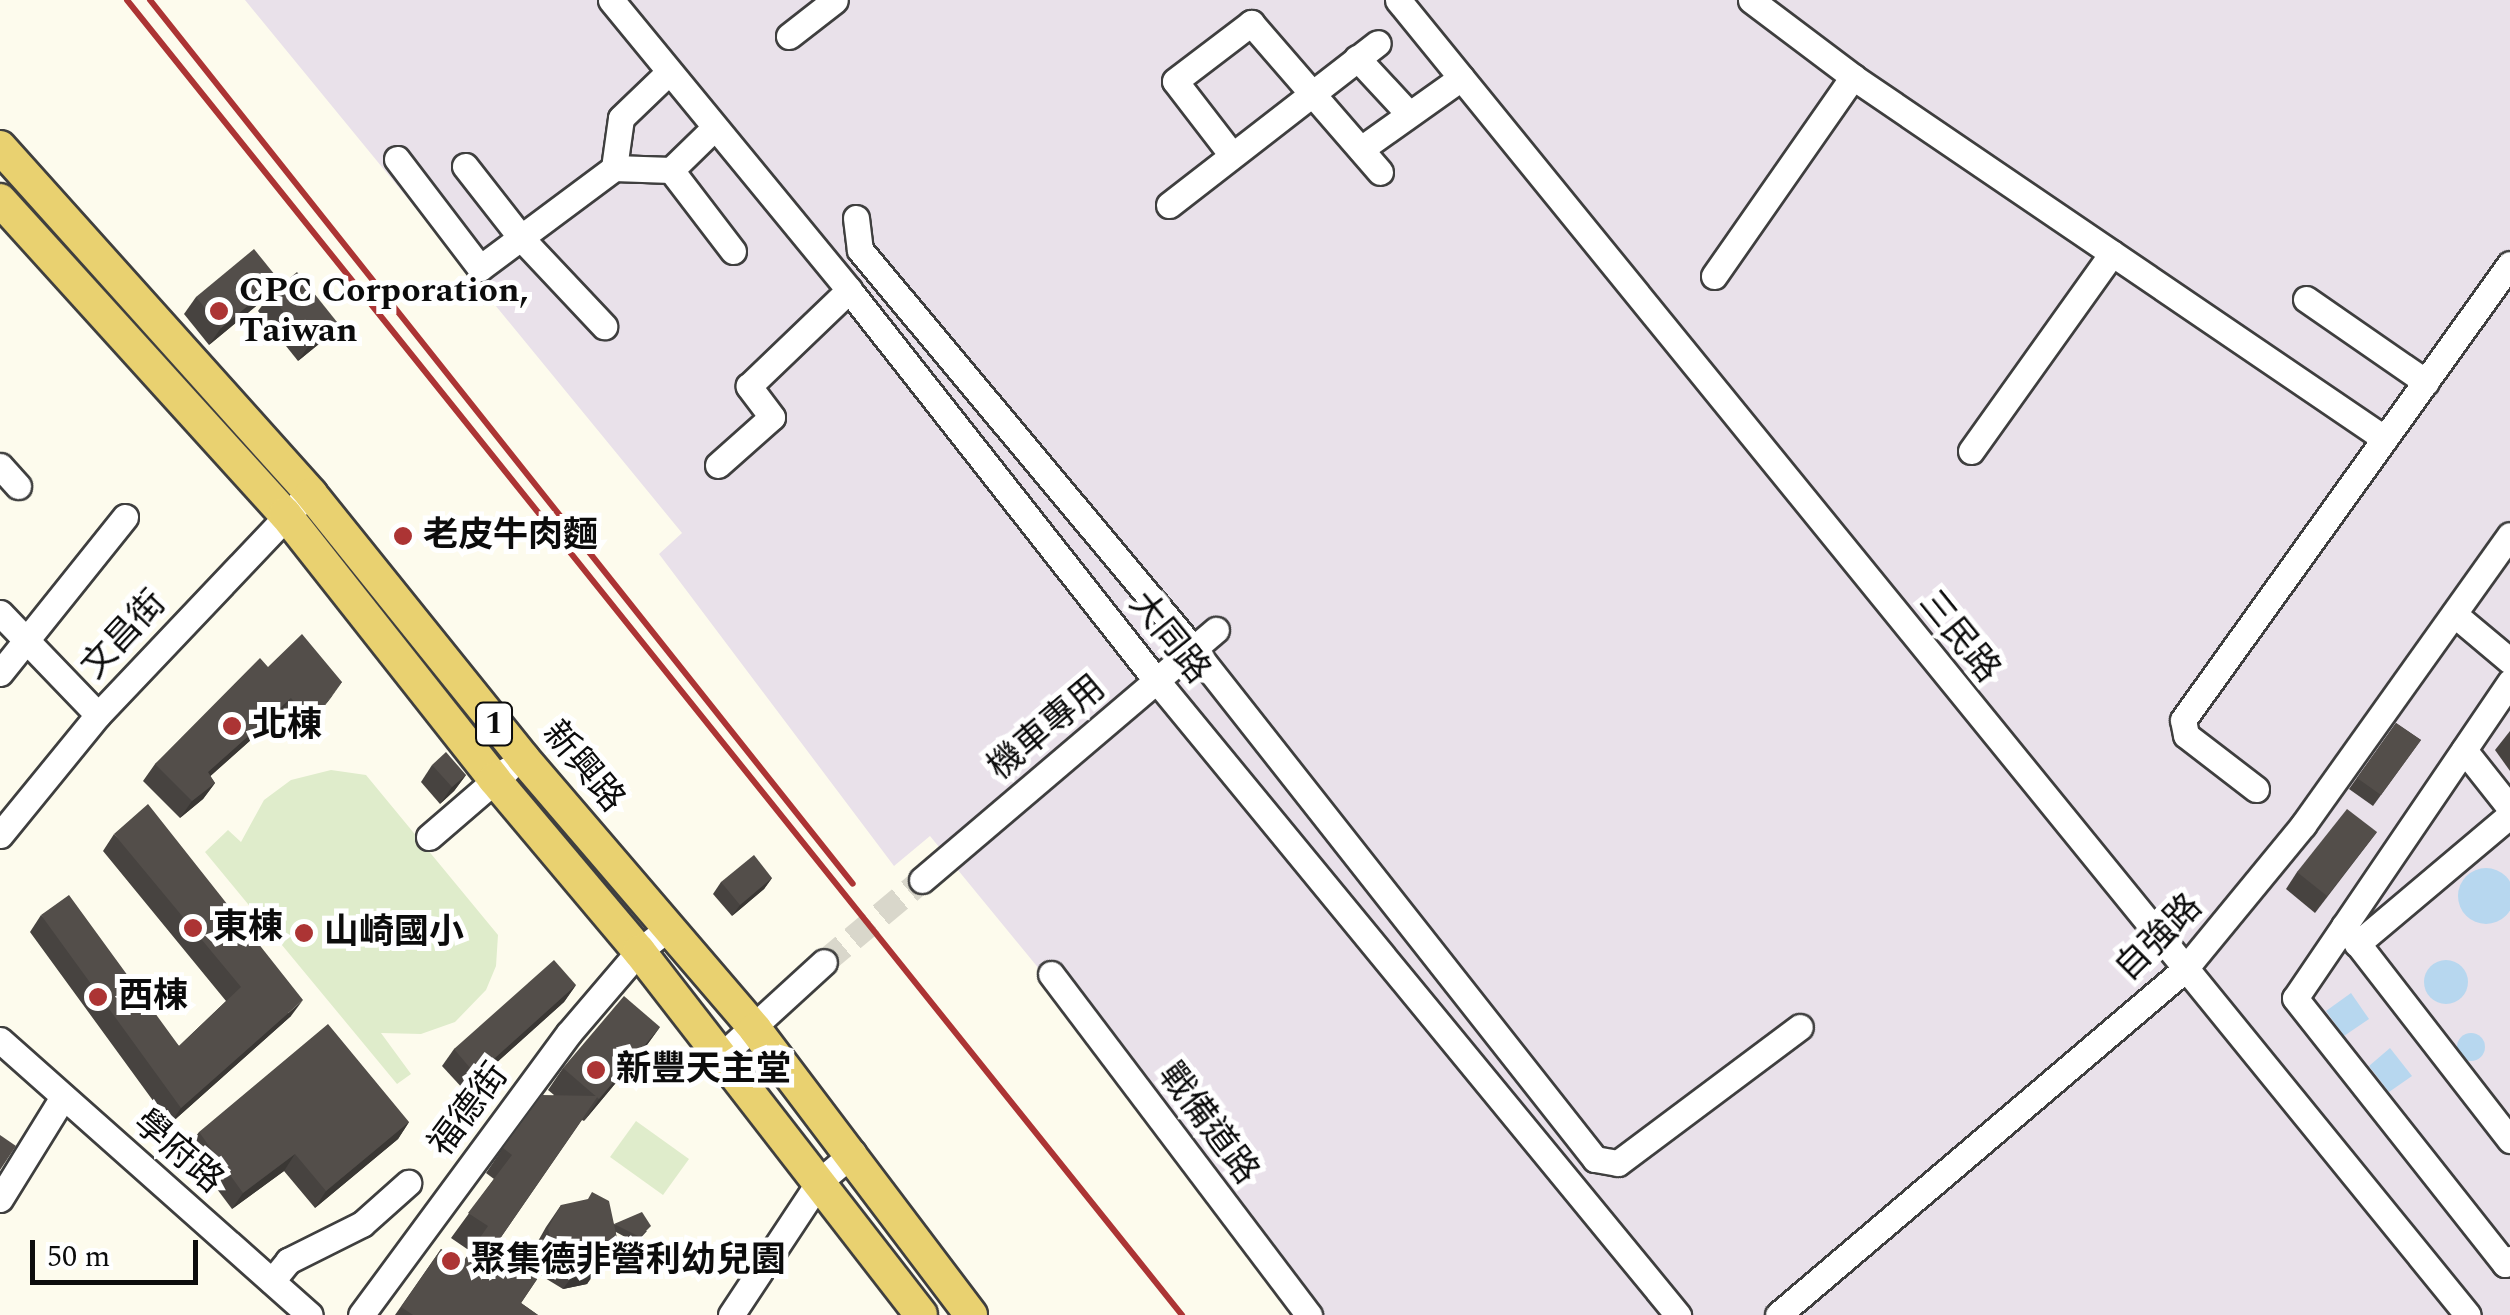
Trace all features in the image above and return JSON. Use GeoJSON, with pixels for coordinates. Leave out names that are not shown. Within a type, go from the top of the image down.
{"type":"FeatureCollection","features":[{"type":"Feature","properties":{"kind":"main road","name":"新興路"},"geometry":{"type":"LineString","coordinates":[[4,160],[311,494],[523,758],[755,1030],[852,1153],[971,1315]]}},
{"type":"Feature","properties":{"kind":"main road","name":"1"},"geometry":{"type":"LineString","coordinates":[[0,200],[284,514],[494,779],[639,951],[921,1315]]}},
{"type":"Feature","properties":{"kind":"street","name":"大同路"},"geometry":{"type":"LineString","coordinates":[[611,0],[849,290],[1157,681],[1678,1315]]}},
{"type":"Feature","properties":{"kind":"street"},"geometry":{"type":"LineString","coordinates":[[789,36],[835,0]]}},
{"type":"Feature","properties":{"kind":"street","name":"三民路"},"geometry":{"type":"LineString","coordinates":[[1398,0],[2468,1315]]}},
{"type":"Feature","properties":{"kind":"street"},"geometry":{"type":"LineString","coordinates":[[1751,0],[1854,77],[2385,439]]}},
{"type":"Feature","properties":{"kind":"street"},"geometry":{"type":"LineString","coordinates":[[1232,155],[1175,81],[1251,23],[1380,172]]}},
{"type":"Feature","properties":{"kind":"street"},"geometry":{"type":"LineString","coordinates":[[1169,205],[1378,43]]}},
{"type":"Feature","properties":{"kind":"street"},"geometry":{"type":"LineString","coordinates":[[1357,58],[1409,114]]}},
{"type":"Feature","properties":{"kind":"street"},"geometry":{"type":"LineString","coordinates":[[614,168],[621,118],[668,72]]}},
{"type":"Feature","properties":{"kind":"street"},"geometry":{"type":"LineString","coordinates":[[1714,276],[1854,77]]}},
{"type":"Feature","properties":{"kind":"street"},"geometry":{"type":"LineString","coordinates":[[1361,149],[1461,78]]}},
{"type":"Feature","properties":{"kind":"street"},"geometry":{"type":"LineString","coordinates":[[397,159],[480,268],[614,168],[671,170],[714,128]]}},
{"type":"Feature","properties":{"kind":"street"},"geometry":{"type":"LineString","coordinates":[[465,166],[522,239],[604,326]]}},
{"type":"Feature","properties":{"kind":"street"},"geometry":{"type":"LineString","coordinates":[[671,170],[733,251]]}},
{"type":"Feature","properties":{"kind":"street"},"geometry":{"type":"LineString","coordinates":[[856,218],[860,250],[1194,650],[1595,1159],[1618,1163],[1800,1027]]}},
{"type":"Feature","properties":{"kind":"street"},"geometry":{"type":"LineString","coordinates":[[1971,451],[2112,253]]}},
{"type":"Feature","properties":{"kind":"street"},"geometry":{"type":"LineString","coordinates":[[2256,789],[2186,735],[2183,720],[2510,264]]}},
{"type":"Feature","properties":{"kind":"street"},"geometry":{"type":"LineString","coordinates":[[718,464],[772,417],[749,386],[849,290]]}},
{"type":"Feature","properties":{"kind":"street"},"geometry":{"type":"LineString","coordinates":[[2306,299],[2426,382]]}},
{"type":"Feature","properties":{"kind":"street"},"geometry":{"type":"LineString","coordinates":[[0,466],[18,486]]}},
{"type":"Feature","properties":{"kind":"street","name":"文昌街"},"geometry":{"type":"LineString","coordinates":[[0,834],[98,715],[284,514],[311,494]]}},
{"type":"Feature","properties":{"kind":"street"},"geometry":{"type":"LineString","coordinates":[[0,673],[125,517]]}},
{"type":"Feature","properties":{"kind":"street","name":"自強路"},"geometry":{"type":"LineString","coordinates":[[1778,1315],[2184,970],[2303,826],[2510,536]]}},
{"type":"Feature","properties":{"kind":"street"},"geometry":{"type":"LineString","coordinates":[[0,614],[98,715]]}},
{"type":"Feature","properties":{"kind":"street"},"geometry":{"type":"LineString","coordinates":[[2454,614],[2510,661]]}},
{"type":"Feature","properties":{"kind":"street","name":"機車專用"},"geometry":{"type":"LineString","coordinates":[[922,880],[1216,630]]}},
{"type":"Feature","properties":{"kind":"street"},"geometry":{"type":"LineString","coordinates":[[2510,682],[2350,935],[2295,998],[2505,1264],[2510,1260]]}},
{"type":"Feature","properties":{"kind":"street"},"geometry":{"type":"LineString","coordinates":[[2350,935],[2510,812],[2464,750]]}},
{"type":"Feature","properties":{"kind":"street"},"geometry":{"type":"LineString","coordinates":[[429,837],[523,758]]}},
{"type":"Feature","properties":{"kind":"street","name":"福德街"},"geometry":{"type":"LineString","coordinates":[[361,1315],[569,1033],[639,951],[668,929]]}},
{"type":"Feature","properties":{"kind":"street"},"geometry":{"type":"LineString","coordinates":[[2350,935],[2510,1140]]}},
{"type":"Feature","properties":{"kind":"street"},"geometry":{"type":"LineString","coordinates":[[719,1058],[755,1030],[824,962]]}},
{"type":"Feature","properties":{"kind":"street","name":"戰備道路"},"geometry":{"type":"LineString","coordinates":[[1052,974],[1309,1315]]}},
{"type":"Feature","properties":{"kind":"street","name":"學府路"},"geometry":{"type":"LineString","coordinates":[[0,1040],[310,1315]]}},
{"type":"Feature","properties":{"kind":"street"},"geometry":{"type":"LineString","coordinates":[[0,1199],[63,1097]]}},
{"type":"Feature","properties":{"kind":"street"},"geometry":{"type":"LineString","coordinates":[[731,1315],[819,1182],[852,1153]]}},
{"type":"Feature","properties":{"kind":"street"},"geometry":{"type":"LineString","coordinates":[[272,1281],[288,1261],[362,1224],[408,1184]]}},
{"type":"Feature","properties":{"kind":"shaded area"},"geometry":{"type":"Polygon","coordinates":[[[245,0],[2510,0],[2510,1315],[1323,1315],[930,836],[894,866],[659,554],[682,533],[245,0]]]}},
{"type":"Feature","properties":{"kind":"green space"},"geometry":{"type":"Polygon","coordinates":[[[331,770],[366,775],[498,935],[496,966],[486,990],[455,1022],[421,1034],[381,1033],[411,1074],[397,1084],[205,852],[228,830],[241,842],[264,800],[291,780],[331,770]]]}},
{"type":"Feature","properties":{"kind":"green space"},"geometry":{"type":"Polygon","coordinates":[[[636,1121],[689,1159],[663,1195],[610,1157],[636,1121]]]}},
{"type":"Feature","properties":{"kind":"water"},"geometry":{"type":"Polygon","coordinates":[[[2486,868],[2506,876],[2514,896],[2506,916],[2486,924],[2466,916],[2458,896],[2466,876],[2486,868]]]}},
{"type":"Feature","properties":{"kind":"water"},"geometry":{"type":"Polygon","coordinates":[[[2446,960],[2462,966],[2468,982],[2462,998],[2446,1004],[2430,998],[2424,982],[2430,966],[2446,960]]]}},
{"type":"Feature","properties":{"kind":"water"},"geometry":{"type":"Polygon","coordinates":[[[2351,993],[2369,1019],[2344,1036],[2326,1011],[2351,993]]]}},
{"type":"Feature","properties":{"kind":"water"},"geometry":{"type":"Polygon","coordinates":[[[2471,1033],[2481,1037],[2485,1047],[2481,1057],[2471,1061],[2461,1057],[2457,1047],[2461,1037],[2471,1033]]]}},
{"type":"Feature","properties":{"kind":"water"},"geometry":{"type":"Polygon","coordinates":[[[2390,1048],[2412,1076],[2389,1092],[2369,1066],[2390,1048]]]}},
{"type":"Feature","properties":{"kind":"building"},"geometry":{"type":"Polygon","coordinates":[[[254,249],[279,280],[221,328],[196,297],[254,249]]]}},
{"type":"Feature","properties":{"kind":"building"},"geometry":{"type":"Polygon","coordinates":[[[297,272],[337,322],[310,344],[270,295],[297,272]]]}},
{"type":"Feature","properties":{"kind":"building","name":"北棟"},"geometry":{"type":"Polygon","coordinates":[[[302,634],[342,682],[311,722],[291,698],[208,772],[215,783],[192,801],[155,764],[260,658],[268,667],[302,634]]]}},
{"type":"Feature","properties":{"kind":"building"},"geometry":{"type":"Polygon","coordinates":[[[2396,723],[2421,740],[2381,795],[2357,778],[2396,723]]]}},
{"type":"Feature","properties":{"kind":"building"},"geometry":{"type":"Polygon","coordinates":[[[446,752],[466,775],[452,787],[432,765],[446,752]]]}},
{"type":"Feature","properties":{"kind":"building"},"geometry":{"type":"Polygon","coordinates":[[[148,804],[303,1000],[181,1108],[41,915],[69,895],[179,1046],[241,987],[114,834],[148,804]]]}},
{"type":"Feature","properties":{"kind":"building"},"geometry":{"type":"Polygon","coordinates":[[[2347,809],[2377,832],[2327,896],[2297,872],[2347,809]]]}},
{"type":"Feature","properties":{"kind":"building"},"geometry":{"type":"Polygon","coordinates":[[[754,855],[772,878],[740,905],[721,882],[754,855]]]}},
{"type":"Feature","properties":{"kind":"building"},"geometry":{"type":"Polygon","coordinates":[[[554,960],[576,985],[476,1075],[454,1049],[554,960]]]}},
{"type":"Feature","properties":{"kind":"building","name":"新豐天主堂"},"geometry":{"type":"Polygon","coordinates":[[[624,996],[660,1027],[599,1099],[563,1068],[624,996]]]}},
{"type":"Feature","properties":{"kind":"building"},"geometry":{"type":"Polygon","coordinates":[[[328,1024],[409,1122],[326,1191],[295,1154],[243,1193],[199,1132],[328,1024]]]}},
{"type":"Feature","properties":{"kind":"building"},"geometry":{"type":"Polygon","coordinates":[[[542,1095],[598,1096],[497,1243],[541,1273],[521,1303],[538,1315],[413,1315],[401,1307],[441,1249],[462,1264],[488,1226],[468,1213],[512,1155],[503,1148],[542,1095]]]}},
{"type":"Feature","properties":{"kind":"building"},"geometry":{"type":"Polygon","coordinates":[[[0,1135],[16,1146],[0,1170],[0,1135]]]}},
{"type":"Feature","properties":{"kind":"building"},"geometry":{"type":"Polygon","coordinates":[[[592,1192],[609,1201],[617,1238],[603,1262],[579,1267],[553,1251],[548,1228],[561,1205],[588,1199],[592,1192]]]}},
{"type":"Feature","properties":{"kind":"building"},"geometry":{"type":"Polygon","coordinates":[[[642,1212],[651,1226],[640,1237],[614,1224],[642,1212]]]}},
{"type":"Feature","properties":{"kind":"tunnel"},"geometry":{"type":"LineString","coordinates":[[824,962],[922,880]]}},
{"type":"Feature","properties":{"kind":"railway"},"geometry":{"type":"LineString","coordinates":[[127,0],[1182,1315]]}},
{"type":"Feature","properties":{"kind":"railway"},"geometry":{"type":"LineString","coordinates":[[150,0],[853,884]]}},
{"type":"Feature","properties":{"kind":"place","name":"CPC Corporation, Taiwan"},"geometry":{"type":"Point","coordinates":[219,311]}},
{"type":"Feature","properties":{"kind":"place","name":"老皮牛肉麵"},"geometry":{"type":"Point","coordinates":[403,536]}},
{"type":"Feature","properties":{"kind":"place","name":"北棟"},"geometry":{"type":"Point","coordinates":[232,726]}},
{"type":"Feature","properties":{"kind":"place","name":"東棟"},"geometry":{"type":"Point","coordinates":[193,928]}},
{"type":"Feature","properties":{"kind":"place","name":"山崎國小"},"geometry":{"type":"Point","coordinates":[304,933]}},
{"type":"Feature","properties":{"kind":"place","name":"西棟"},"geometry":{"type":"Point","coordinates":[98,997]}},
{"type":"Feature","properties":{"kind":"place","name":"新豐天主堂"},"geometry":{"type":"Point","coordinates":[596,1070]}},
{"type":"Feature","properties":{"kind":"place","name":"聚集德非營利幼兒園"},"geometry":{"type":"Point","coordinates":[451,1261]}}]}
